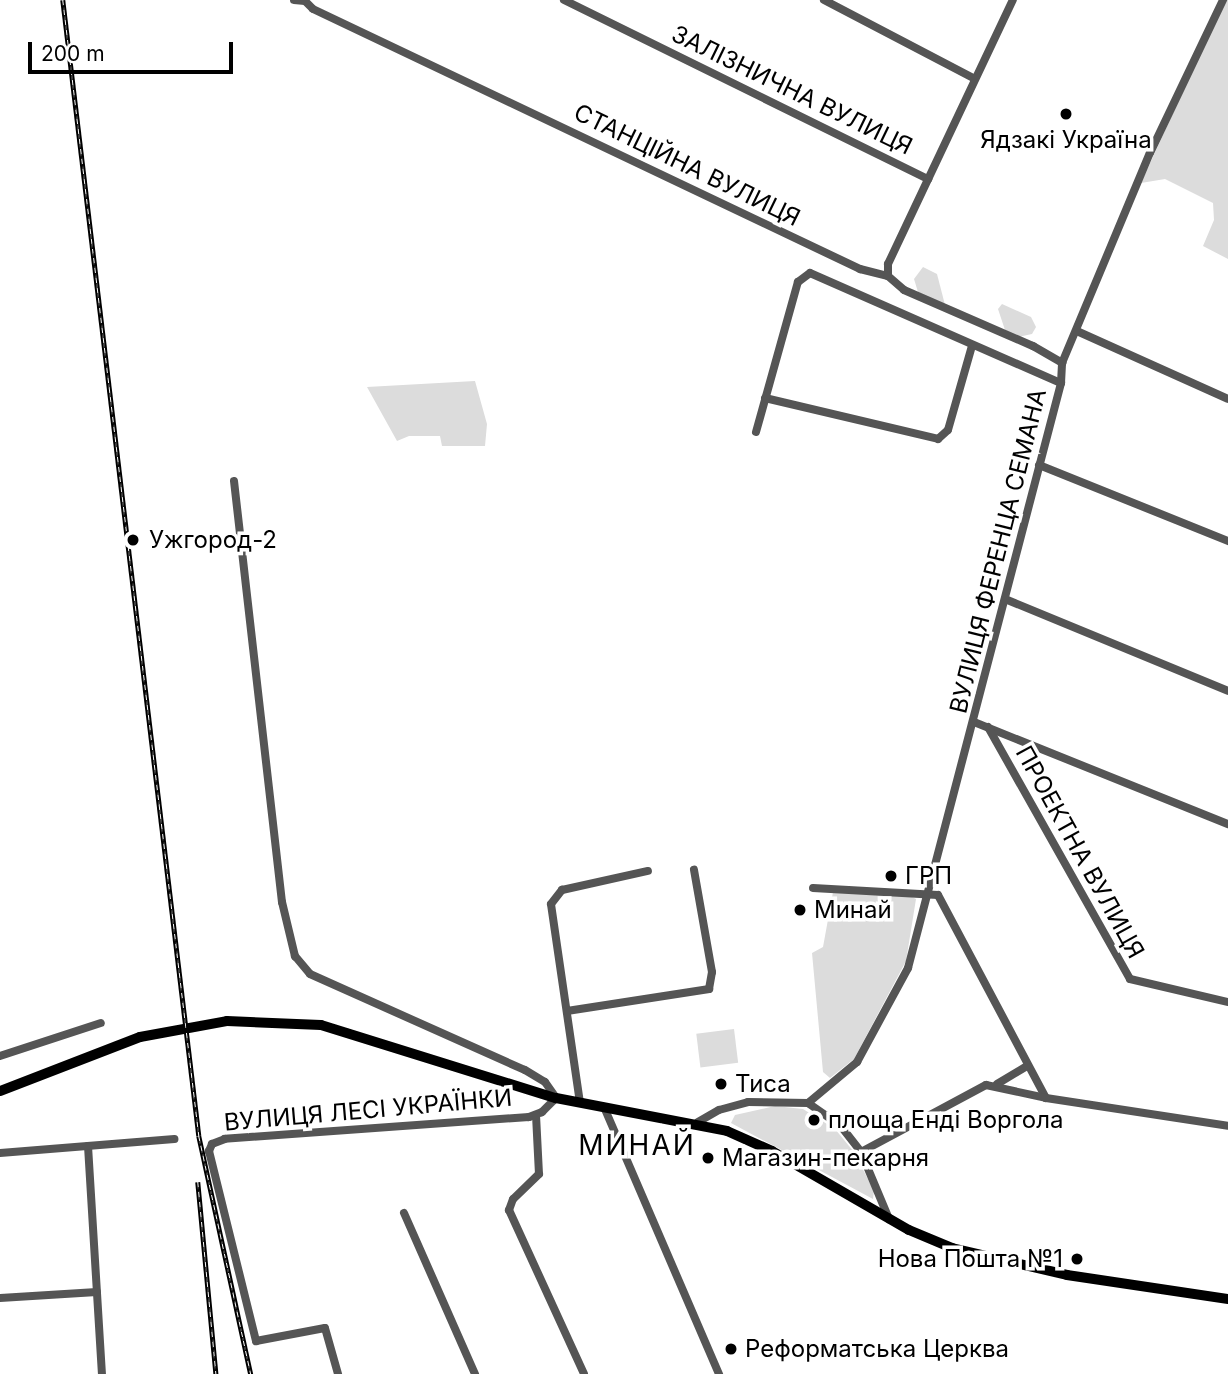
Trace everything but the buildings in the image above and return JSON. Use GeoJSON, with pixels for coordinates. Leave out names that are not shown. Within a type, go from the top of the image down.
{"type":"FeatureCollection","features":[{"type":"Feature","properties":{"kind":"main road"},"geometry":{"type":"LineString","coordinates":[[0,1091],[140,1037],[205,1024],[258,1020],[321,1025],[556,1098],[698,1122],[757,1142],[889,1219],[952,1248],[1021,1266],[1228,1299]]}},
{"type":"Feature","properties":{"kind":"street","name":"СТАНЦІЙНА ВУЛИЦЯ"},"geometry":{"type":"LineString","coordinates":[[294,0],[305,1],[313,9],[870,273],[888,276],[904,290],[1033,346],[1062,363]]}},
{"type":"Feature","properties":{"kind":"street","name":"ЗАЛІЗНИЧНА ВУЛИЦЯ"},"geometry":{"type":"LineString","coordinates":[[564,0],[928,179]]}},
{"type":"Feature","properties":{"kind":"street"},"geometry":{"type":"LineString","coordinates":[[824,0],[975,79]]}},
{"type":"Feature","properties":{"kind":"street"},"geometry":{"type":"LineString","coordinates":[[888,276],[888,264],[1013,0]]}},
{"type":"Feature","properties":{"kind":"street","name":"ВУЛИЦЯ ФЕРЕНЦА СЕМАНА"},"geometry":{"type":"LineString","coordinates":[[808,1103],[863,1055],[905,977],[1061,383],[1062,363],[1079,332],[1150,153],[1223,0]]}},
{"type":"Feature","properties":{"kind":"street"},"geometry":{"type":"LineString","coordinates":[[756,432],[798,282],[810,273],[1061,383]]}},
{"type":"Feature","properties":{"kind":"street"},"geometry":{"type":"LineString","coordinates":[[1079,332],[1228,399]]}},
{"type":"Feature","properties":{"kind":"street"},"geometry":{"type":"LineString","coordinates":[[765,398],[938,439],[948,430],[972,346]]}},
{"type":"Feature","properties":{"kind":"street"},"geometry":{"type":"LineString","coordinates":[[1039,465],[1228,541]]}},
{"type":"Feature","properties":{"kind":"street"},"geometry":{"type":"LineString","coordinates":[[234,481],[282,902],[295,956],[310,974],[525,1070],[545,1082],[556,1098]]}},
{"type":"Feature","properties":{"kind":"street"},"geometry":{"type":"LineString","coordinates":[[1005,599],[1228,691]]}},
{"type":"Feature","properties":{"kind":"street"},"geometry":{"type":"LineString","coordinates":[[974,722],[1228,824]]}},
{"type":"Feature","properties":{"kind":"street","name":"ПРОЕКТНА ВУЛИЦЯ"},"geometry":{"type":"LineString","coordinates":[[988,727],[1130,979],[1228,1002]]}},
{"type":"Feature","properties":{"kind":"street"},"geometry":{"type":"LineString","coordinates":[[567,1011],[709,989],[712,972],[694,870]]}},
{"type":"Feature","properties":{"kind":"street"},"geometry":{"type":"LineString","coordinates":[[580,1103],[549,912],[555,895],[649,871]]}},
{"type":"Feature","properties":{"kind":"street"},"geometry":{"type":"LineString","coordinates":[[813,888],[938,895],[1046,1098]]}},
{"type":"Feature","properties":{"kind":"street"},"geometry":{"type":"LineString","coordinates":[[0,1056],[102,1023]]}},
{"type":"Feature","properties":{"kind":"street"},"geometry":{"type":"LineString","coordinates":[[861,1152],[975,1088],[997,1084],[1027,1066]]}},
{"type":"Feature","properties":{"kind":"street"},"geometry":{"type":"LineString","coordinates":[[997,1084],[1046,1098],[1228,1126]]}},
{"type":"Feature","properties":{"kind":"street","name":"ВУЛИЦЯ ЛЕСІ УКРАЇНКИ"},"geometry":{"type":"LineString","coordinates":[[338,1374],[325,1328],[256,1340],[209,1151],[212,1144],[225,1139],[536,1115],[556,1098]]}},
{"type":"Feature","properties":{"kind":"street"},"geometry":{"type":"LineString","coordinates":[[698,1122],[719,1110],[748,1102],[808,1103],[840,1125],[861,1152],[889,1219]]}},
{"type":"Feature","properties":{"kind":"street"},"geometry":{"type":"LineString","coordinates":[[604,1107],[719,1374]]}},
{"type":"Feature","properties":{"kind":"street"},"geometry":{"type":"LineString","coordinates":[[536,1115],[539,1174],[513,1199],[509,1210],[584,1374]]}},
{"type":"Feature","properties":{"kind":"street"},"geometry":{"type":"LineString","coordinates":[[0,1153],[174,1139]]}},
{"type":"Feature","properties":{"kind":"street"},"geometry":{"type":"LineString","coordinates":[[88,1146],[102,1374]]}},
{"type":"Feature","properties":{"kind":"street"},"geometry":{"type":"LineString","coordinates":[[404,1213],[475,1374]]}},
{"type":"Feature","properties":{"kind":"street"},"geometry":{"type":"LineString","coordinates":[[0,1298],[97,1292]]}},
{"type":"Feature","properties":{"kind":"shaded area"},"geometry":{"type":"Polygon","coordinates":[[[1225,0],[1228,0],[1228,259],[1203,246],[1214,220],[1213,203],[1165,179],[1141,183],[1225,0]]]}},
{"type":"Feature","properties":{"kind":"shaded area"},"geometry":{"type":"Polygon","coordinates":[[[923,267],[937,274],[945,305],[918,292],[914,279],[923,267]]]}},
{"type":"Feature","properties":{"kind":"shaded area"},"geometry":{"type":"Polygon","coordinates":[[[1002,304],[1031,317],[1036,327],[1032,334],[1018,337],[1005,330],[998,309],[1002,304]]]}},
{"type":"Feature","properties":{"kind":"shaded area"},"geometry":{"type":"Polygon","coordinates":[[[475,381],[487,424],[485,446],[442,446],[440,436],[409,436],[397,441],[367,387],[475,381]]]}},
{"type":"Feature","properties":{"kind":"shaded area"},"geometry":{"type":"Polygon","coordinates":[[[833,892],[904,893],[916,899],[906,961],[854,1059],[830,1078],[823,1072],[812,953],[823,947],[833,892]]]}},
{"type":"Feature","properties":{"kind":"shaded area"},"geometry":{"type":"Polygon","coordinates":[[[734,1029],[738,1063],[700,1067],[696,1034],[734,1029]]]}},
{"type":"Feature","properties":{"kind":"shaded area"},"geometry":{"type":"Polygon","coordinates":[[[775,1106],[803,1109],[835,1129],[854,1152],[874,1191],[873,1199],[731,1123],[735,1115],[775,1106]]]}},
{"type":"Feature","properties":{"kind":"railway"},"geometry":{"type":"LineString","coordinates":[[63,0],[199,1136],[251,1374]]}},
{"type":"Feature","properties":{"kind":"railway"},"geometry":{"type":"LineString","coordinates":[[198,1182],[216,1374]]}},
{"type":"Feature","properties":{"kind":"place","name":"Ядзакі Україна"},"geometry":{"type":"Point","coordinates":[1066,114]}},
{"type":"Feature","properties":{"kind":"place","name":"Ужгород-2"},"geometry":{"type":"Point","coordinates":[133,540]}},
{"type":"Feature","properties":{"kind":"place","name":"ГРП"},"geometry":{"type":"Point","coordinates":[891,876]}},
{"type":"Feature","properties":{"kind":"place","name":"Минай"},"geometry":{"type":"Point","coordinates":[800,910]}},
{"type":"Feature","properties":{"kind":"place","name":"Тиса"},"geometry":{"type":"Point","coordinates":[721,1084]}},
{"type":"Feature","properties":{"kind":"place","name":"площа Енді Воргола"},"geometry":{"type":"Point","coordinates":[814,1120]}},
{"type":"Feature","properties":{"kind":"place","name":"Магазин-пекарня"},"geometry":{"type":"Point","coordinates":[708,1158]}},
{"type":"Feature","properties":{"kind":"place","name":"Нова Пошта №1"},"geometry":{"type":"Point","coordinates":[1077,1259]}},
{"type":"Feature","properties":{"kind":"place","name":"Реформатська Церква"},"geometry":{"type":"Point","coordinates":[731,1349]}},
{"type":"Feature","properties":{"kind":"district","name":"МИНАЙ"},"geometry":{"type":"Point","coordinates":[637,1145]}}]}
